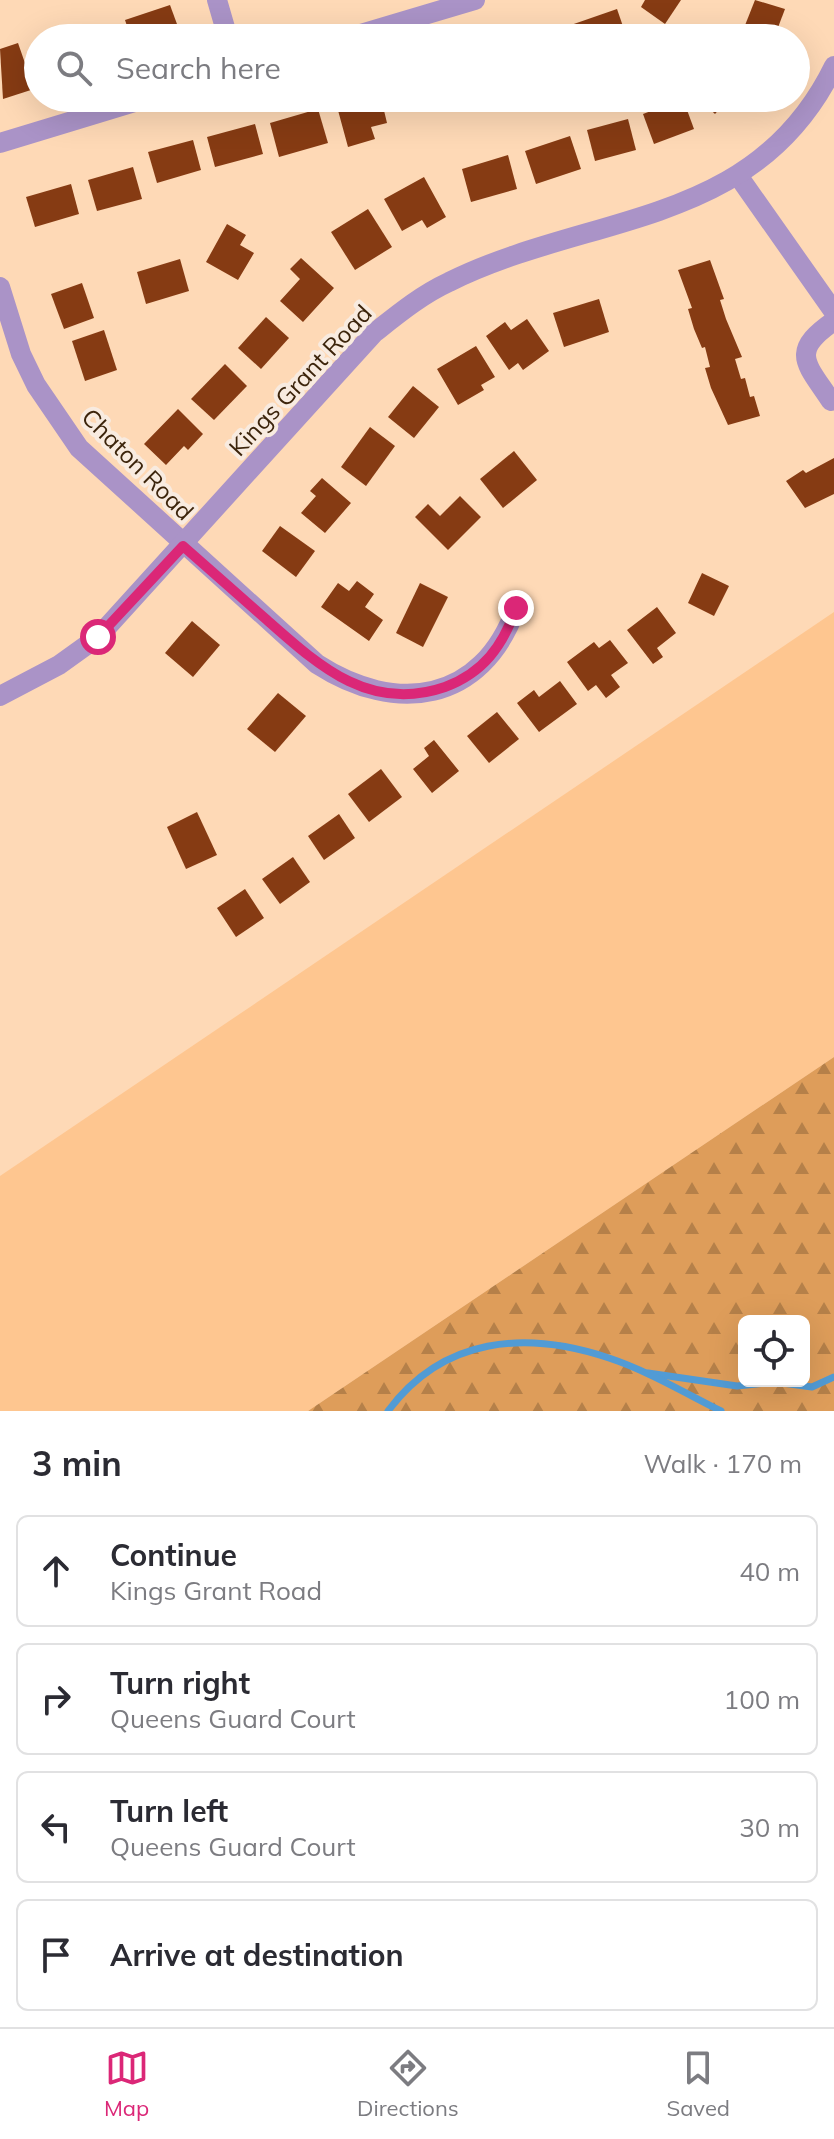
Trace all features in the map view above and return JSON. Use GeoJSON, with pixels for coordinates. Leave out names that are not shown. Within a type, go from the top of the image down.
{"type":"FeatureCollection","features":[{"type":"Feature","properties":{"kind":"street"},"geometry":{"type":"LineString","coordinates":[[217,0],[224,24]]}},
{"type":"Feature","properties":{"kind":"street"},"geometry":{"type":"LineString","coordinates":[[394,24],[475,0]]}},
{"type":"Feature","properties":{"kind":"street","name":"Kings Grant Road"},"geometry":{"type":"LineString","coordinates":[[810,103],[834,66]]}},
{"type":"Feature","properties":{"kind":"street"},"geometry":{"type":"LineString","coordinates":[[0,143],[102,112]]}},
{"type":"Feature","properties":{"kind":"street","name":"Kings Grant Road"},"geometry":{"type":"LineString","coordinates":[[0,696],[59,665],[98,637],[365,343],[411,303],[449,281],[495,263],[666,209],[739,177],[804,112]]}},
{"type":"Feature","properties":{"kind":"street"},"geometry":{"type":"LineString","coordinates":[[739,177],[834,312]]}},
{"type":"Feature","properties":{"kind":"street","name":"Chaton Road"},"geometry":{"type":"LineString","coordinates":[[0,287],[21,354],[58,420],[94,463],[317,664],[369,691],[399,696],[432,691],[457,683],[478,670],[507,635],[516,608]]}},
{"type":"Feature","properties":{"kind":"street"},"geometry":{"type":"LineString","coordinates":[[834,321],[811,337],[805,352],[808,367],[831,401],[834,399]]}},
{"type":"Feature","properties":{"kind":"shaded area"},"geometry":{"type":"Polygon","coordinates":[[[834,612],[834,1057],[308,1411],[0,1411],[0,1176],[834,612]]]}},
{"type":"Feature","properties":{"kind":"green space"},"geometry":{"type":"Polygon","coordinates":[[[834,1057],[834,1411],[308,1411],[834,1057]]]}},
{"type":"Feature","properties":{"kind":"building"},"geometry":{"type":"Polygon","coordinates":[[[645,0],[681,0],[665,24],[641,7],[645,0]]]}},
{"type":"Feature","properties":{"kind":"building"},"geometry":{"type":"Polygon","coordinates":[[[755,0],[785,9],[779,24],[746,24],[755,0]]]}},
{"type":"Feature","properties":{"kind":"building"},"geometry":{"type":"Polygon","coordinates":[[[170,5],[177,24],[126,24],[125,20],[170,5]]]}},
{"type":"Feature","properties":{"kind":"building"},"geometry":{"type":"Polygon","coordinates":[[[617,9],[622,24],[574,24],[617,9]]]}},
{"type":"Feature","properties":{"kind":"building"},"geometry":{"type":"Polygon","coordinates":[[[18,43],[24,60],[24,92],[3,99],[0,49],[18,43]]]}},
{"type":"Feature","properties":{"kind":"building"},"geometry":{"type":"Polygon","coordinates":[[[308,112],[319,112],[328,143],[279,157],[270,123],[308,112]]]}},
{"type":"Feature","properties":{"kind":"building"},"geometry":{"type":"Polygon","coordinates":[[[338,112],[384,112],[387,123],[371,127],[375,139],[348,147],[338,112]]]}},
{"type":"Feature","properties":{"kind":"building"},"geometry":{"type":"Polygon","coordinates":[[[688,112],[694,129],[654,144],[643,114],[688,112]]]}},
{"type":"Feature","properties":{"kind":"building"},"geometry":{"type":"Polygon","coordinates":[[[628,119],[636,150],[595,161],[587,130],[628,119]]]}},
{"type":"Feature","properties":{"kind":"building"},"geometry":{"type":"Polygon","coordinates":[[[255,124],[263,154],[215,167],[207,137],[255,124]]]}},
{"type":"Feature","properties":{"kind":"building"},"geometry":{"type":"Polygon","coordinates":[[[570,136],[581,169],[536,184],[525,151],[570,136]]]}},
{"type":"Feature","properties":{"kind":"building"},"geometry":{"type":"Polygon","coordinates":[[[193,140],[201,170],[157,183],[148,152],[193,140]]]}},
{"type":"Feature","properties":{"kind":"building"},"geometry":{"type":"Polygon","coordinates":[[[508,155],[517,189],[471,202],[462,169],[508,155]]]}},
{"type":"Feature","properties":{"kind":"building"},"geometry":{"type":"Polygon","coordinates":[[[133,167],[142,199],[97,211],[88,180],[133,167]]]}},
{"type":"Feature","properties":{"kind":"building"},"geometry":{"type":"Polygon","coordinates":[[[424,177],[446,217],[427,228],[422,220],[402,231],[384,199],[424,177]]]}},
{"type":"Feature","properties":{"kind":"building"},"geometry":{"type":"Polygon","coordinates":[[[71,184],[79,214],[35,227],[26,197],[71,184]]]}},
{"type":"Feature","properties":{"kind":"building"},"geometry":{"type":"Polygon","coordinates":[[[368,209],[392,247],[355,270],[331,232],[368,209]]]}},
{"type":"Feature","properties":{"kind":"building"},"geometry":{"type":"Polygon","coordinates":[[[227,224],[246,235],[240,245],[254,253],[238,280],[206,262],[227,224]]]}},
{"type":"Feature","properties":{"kind":"building"},"geometry":{"type":"Polygon","coordinates":[[[301,258],[334,288],[303,322],[280,301],[300,279],[290,269],[301,258]]]}},
{"type":"Feature","properties":{"kind":"building"},"geometry":{"type":"Polygon","coordinates":[[[180,259],[189,291],[146,304],[137,272],[180,259]]]}},
{"type":"Feature","properties":{"kind":"building"},"geometry":{"type":"Polygon","coordinates":[[[710,260],[724,299],[720,300],[726,319],[742,357],[735,359],[741,379],[745,378],[760,416],[728,425],[711,388],[705,368],[710,367],[705,347],[702,348],[694,329],[688,309],[692,308],[678,270],[710,260]]]}},
{"type":"Feature","properties":{"kind":"building"},"geometry":{"type":"Polygon","coordinates":[[[82,283],[94,318],[64,329],[51,294],[82,283]]]}},
{"type":"Feature","properties":{"kind":"building"},"geometry":{"type":"Polygon","coordinates":[[[599,299],[609,332],[564,347],[553,313],[599,299]]]}},
{"type":"Feature","properties":{"kind":"building"},"geometry":{"type":"Polygon","coordinates":[[[266,317],[289,338],[261,369],[238,348],[266,317]]]}},
{"type":"Feature","properties":{"kind":"building"},"geometry":{"type":"Polygon","coordinates":[[[527,319],[549,351],[523,370],[518,363],[509,370],[486,336],[505,322],[511,330],[527,319]]]}},
{"type":"Feature","properties":{"kind":"building"},"geometry":{"type":"Polygon","coordinates":[[[104,330],[117,370],[85,381],[72,341],[104,330]]]}},
{"type":"Feature","properties":{"kind":"building"},"geometry":{"type":"Polygon","coordinates":[[[476,346],[495,377],[481,385],[484,390],[458,405],[437,369],[476,346]]]}},
{"type":"Feature","properties":{"kind":"building"},"geometry":{"type":"Polygon","coordinates":[[[225,364],[247,386],[214,420],[191,399],[225,364]]]}},
{"type":"Feature","properties":{"kind":"building"},"geometry":{"type":"Polygon","coordinates":[[[413,386],[439,407],[414,438],[388,417],[413,386]]]}},
{"type":"Feature","properties":{"kind":"building"},"geometry":{"type":"Polygon","coordinates":[[[178,409],[203,434],[188,450],[184,446],[166,465],[144,444],[178,409]]]}},
{"type":"Feature","properties":{"kind":"building"},"geometry":{"type":"Polygon","coordinates":[[[370,427],[395,446],[366,486],[341,467],[370,427]]]}},
{"type":"Feature","properties":{"kind":"building"},"geometry":{"type":"Polygon","coordinates":[[[514,451],[537,480],[503,508],[480,479],[514,451]]]}},
{"type":"Feature","properties":{"kind":"building"},"geometry":{"type":"Polygon","coordinates":[[[834,458],[834,494],[805,508],[786,481],[803,470],[806,473],[834,458]]]}},
{"type":"Feature","properties":{"kind":"building"},"geometry":{"type":"Polygon","coordinates":[[[322,478],[351,503],[325,533],[301,513],[316,496],[310,491],[322,478]]]}},
{"type":"Feature","properties":{"kind":"building"},"geometry":{"type":"Polygon","coordinates":[[[460,496],[481,517],[448,550],[415,517],[428,504],[440,516],[460,496]]]}},
{"type":"Feature","properties":{"kind":"building"},"geometry":{"type":"Polygon","coordinates":[[[280,526],[315,551],[296,577],[262,551],[280,526]]]}},
{"type":"Feature","properties":{"kind":"building"},"geometry":{"type":"Polygon","coordinates":[[[702,573],[729,586],[714,616],[688,603],[702,573]]]}},
{"type":"Feature","properties":{"kind":"building"},"geometry":{"type":"Polygon","coordinates":[[[357,581],[374,594],[365,607],[383,620],[369,641],[321,607],[338,583],[349,591],[357,581]]]}},
{"type":"Feature","properties":{"kind":"building"},"geometry":{"type":"Polygon","coordinates":[[[420,583],[448,597],[423,647],[396,633],[420,583]]]}},
{"type":"Feature","properties":{"kind":"building"},"geometry":{"type":"Polygon","coordinates":[[[657,607],[676,633],[657,648],[663,657],[653,664],[627,630],[657,607]]]}},
{"type":"Feature","properties":{"kind":"building"},"geometry":{"type":"Polygon","coordinates":[[[192,621],[220,645],[193,677],[165,653],[192,621]]]}},
{"type":"Feature","properties":{"kind":"building"},"geometry":{"type":"Polygon","coordinates":[[[610,640],[628,663],[611,675],[620,687],[606,698],[596,685],[588,691],[567,662],[594,642],[599,648],[610,640]]]}},
{"type":"Feature","properties":{"kind":"building"},"geometry":{"type":"Polygon","coordinates":[[[560,681],[577,704],[539,732],[517,703],[534,690],[539,697],[560,681]]]}},
{"type":"Feature","properties":{"kind":"building"},"geometry":{"type":"Polygon","coordinates":[[[278,693],[306,716],[275,752],[247,729],[278,693]]]}},
{"type":"Feature","properties":{"kind":"building"},"geometry":{"type":"Polygon","coordinates":[[[497,712],[519,739],[489,763],[467,736],[497,712]]]}},
{"type":"Feature","properties":{"kind":"building"},"geometry":{"type":"Polygon","coordinates":[[[434,740],[459,771],[432,793],[413,769],[429,756],[424,748],[434,740]]]}},
{"type":"Feature","properties":{"kind":"building"},"geometry":{"type":"Polygon","coordinates":[[[381,769],[402,797],[369,822],[348,794],[381,769]]]}},
{"type":"Feature","properties":{"kind":"building"},"geometry":{"type":"Polygon","coordinates":[[[197,812],[217,855],[186,869],[167,827],[197,812]]]}},
{"type":"Feature","properties":{"kind":"building"},"geometry":{"type":"Polygon","coordinates":[[[339,814],[355,838],[324,860],[308,836],[339,814]]]}},
{"type":"Feature","properties":{"kind":"building"},"geometry":{"type":"Polygon","coordinates":[[[293,857],[310,882],[280,904],[262,879],[293,857]]]}},
{"type":"Feature","properties":{"kind":"building"},"geometry":{"type":"Polygon","coordinates":[[[245,889],[264,918],[236,937],[217,908],[245,889]]]}},
{"type":"Feature","properties":{"kind":"waterway"},"geometry":{"type":"LineString","coordinates":[[388,1411],[410,1386],[460,1354],[488,1346],[517,1343],[578,1349],[609,1358],[721,1411]]}},
{"type":"Feature","properties":{"kind":"waterway"},"geometry":{"type":"LineString","coordinates":[[648,1373],[737,1386],[775,1382],[812,1387],[834,1377]]}},
{"type":"Feature","properties":{"kind":"route"},"geometry":{"type":"LineString","coordinates":[[98,637],[183,546],[317,664],[341,680],[369,691],[399,696],[457,683],[478,670],[492,656],[507,635],[516,608]]}}]}
